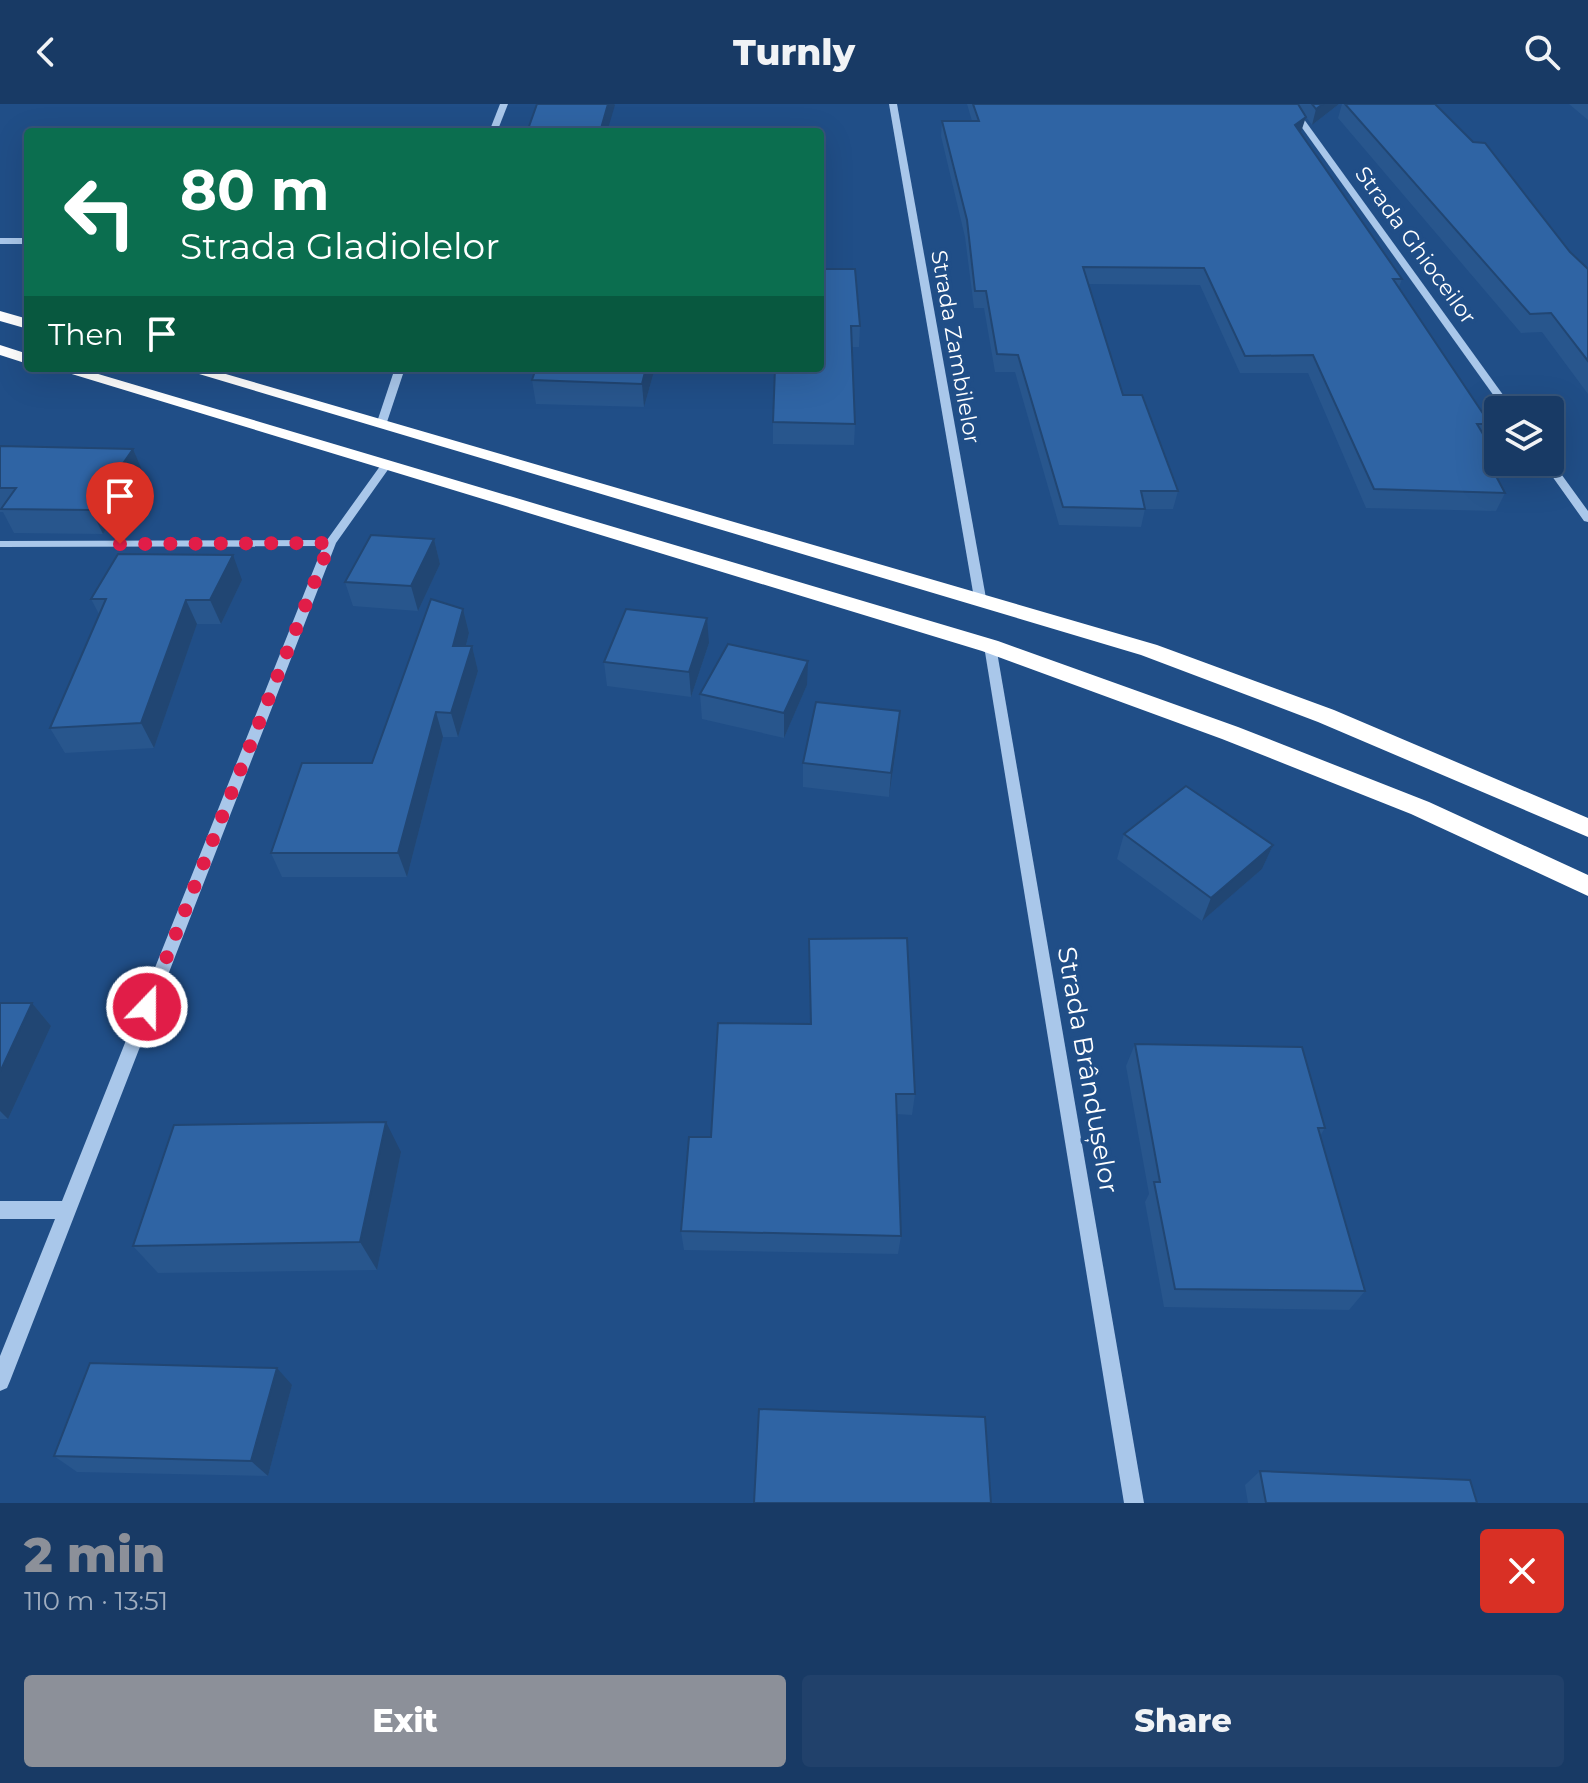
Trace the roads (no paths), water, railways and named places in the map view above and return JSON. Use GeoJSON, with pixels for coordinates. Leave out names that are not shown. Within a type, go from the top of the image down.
{"type":"FeatureCollection","features":[{"type":"Feature","properties":{"kind":"highway"},"geometry":{"type":"LineString","coordinates":[[0,316],[24,323]]}},
{"type":"Feature","properties":{"kind":"highway"},"geometry":{"type":"LineString","coordinates":[[0,350],[24,358]]}},
{"type":"Feature","properties":{"kind":"highway"},"geometry":{"type":"LineString","coordinates":[[74,372],[990,646],[1230,733],[1420,808],[1588,886]]}},
{"type":"Feature","properties":{"kind":"highway"},"geometry":{"type":"LineString","coordinates":[[201,372],[382,422],[1149,650],[1311,710],[1588,828]]}},
{"type":"Feature","properties":{"kind":"street"},"geometry":{"type":"LineString","coordinates":[[495,128],[504,104]]}},
{"type":"Feature","properties":{"kind":"street","name":"Strada Zambilelor"},"geometry":{"type":"LineString","coordinates":[[893,104],[980,598]]}},
{"type":"Feature","properties":{"kind":"street","name":"Strada Ghioceilor"},"geometry":{"type":"LineString","coordinates":[[1289,104],[1499,396]]}},
{"type":"Feature","properties":{"kind":"street"},"geometry":{"type":"LineString","coordinates":[[0,241],[24,241]]}},
{"type":"Feature","properties":{"kind":"street"},"geometry":{"type":"LineString","coordinates":[[382,422],[399,372]]}},
{"type":"Feature","properties":{"kind":"street"},"geometry":{"type":"LineString","coordinates":[[0,1381],[330,543],[387,464]]}},
{"type":"Feature","properties":{"kind":"street"},"geometry":{"type":"LineString","coordinates":[[1557,476],[1588,519]]}},
{"type":"Feature","properties":{"kind":"street"},"geometry":{"type":"LineString","coordinates":[[0,544],[330,543]]}},
{"type":"Feature","properties":{"kind":"street","name":"Strada Brândușelor"},"geometry":{"type":"LineString","coordinates":[[990,646],[1134,1503]]}},
{"type":"Feature","properties":{"kind":"street"},"geometry":{"type":"LineString","coordinates":[[0,1210],[67,1210]]}}]}
